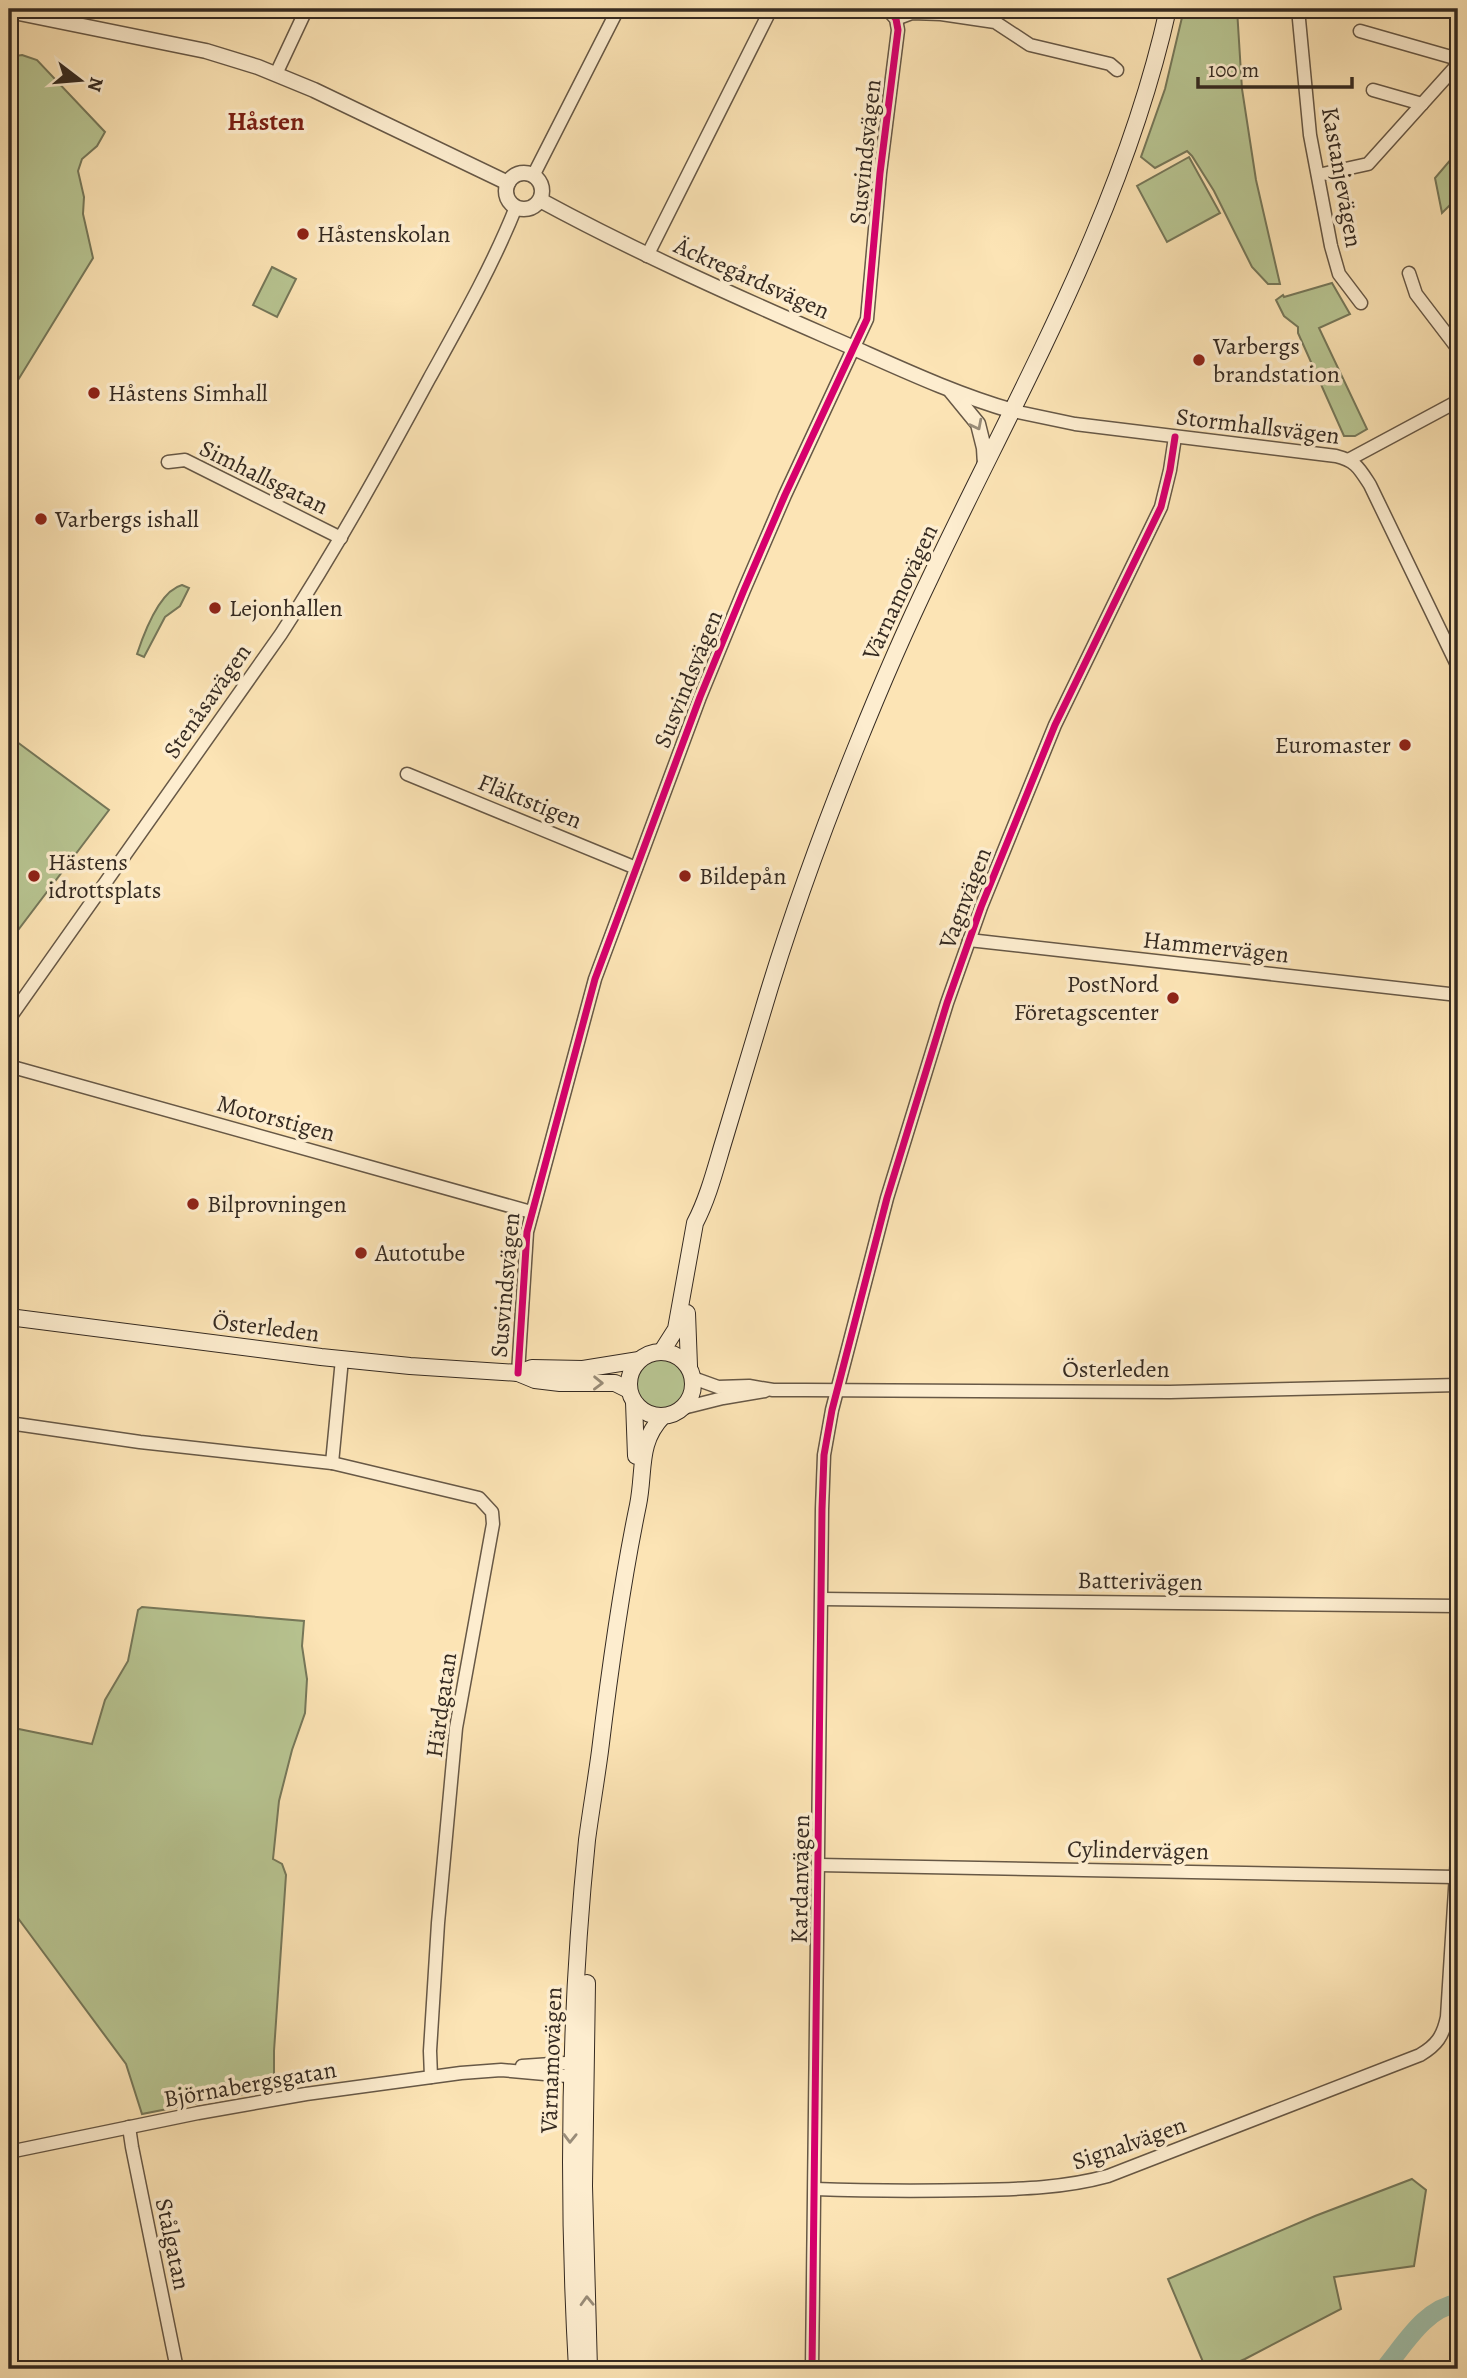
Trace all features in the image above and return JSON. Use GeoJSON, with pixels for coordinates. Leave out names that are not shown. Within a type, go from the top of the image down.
{"type":"FeatureCollection","features":[{"type":"Feature","properties":{"kind":"main road","name":"Värnamovägen"},"geometry":{"type":"LineString","coordinates":[[683,1408],[692,1394],[687,1344],[689,1291],[703,1207],[781,947],[856,747],[930,578],[1061,313],[1118,179],[1155,64],[1168,9]]}},
{"type":"Feature","properties":{"kind":"main road","name":"Värnamovägen"},"geometry":{"type":"LineString","coordinates":[[662,1351],[676,1329],[695,1223],[703,1207]]}},
{"type":"Feature","properties":{"kind":"main road","name":"Österleden"},"geometry":{"type":"LineString","coordinates":[[9,1317],[342,1359],[518,1373],[535,1381],[615,1383],[632,1396]]}},
{"type":"Feature","properties":{"kind":"main road"},"geometry":{"type":"LineString","coordinates":[[639,1360],[646,1355],[662,1351],[677,1355],[691,1372]]}},
{"type":"Feature","properties":{"kind":"main road","name":"Värnamovägen"},"geometry":{"type":"LineString","coordinates":[[628,1550],[636,1454],[630,1374],[639,1360]]}},
{"type":"Feature","properties":{"kind":"main road","name":"Österleden"},"geometry":{"type":"LineString","coordinates":[[518,1373],[532,1368],[583,1369],[639,1360]]}},
{"type":"Feature","properties":{"kind":"main road"},"geometry":{"type":"LineString","coordinates":[[632,1396],[647,1413],[663,1416],[683,1408]]}},
{"type":"Feature","properties":{"kind":"main road","name":"Värnamovägen"},"geometry":{"type":"LineString","coordinates":[[577,2369],[572,2231],[587,1840],[610,1665],[628,1550],[639,1502],[646,1440],[663,1416]]}},
{"type":"Feature","properties":{"kind":"main road","name":"Värnamovägen"},"geometry":{"type":"LineString","coordinates":[[578,2070],[589,2369]]}},
{"type":"Feature","properties":{"kind":"street"},"geometry":{"type":"LineString","coordinates":[[533,176],[618,9]]}},
{"type":"Feature","properties":{"kind":"street"},"geometry":{"type":"LineString","coordinates":[[647,256],[771,9]]}},
{"type":"Feature","properties":{"kind":"street"},"geometry":{"type":"LineString","coordinates":[[887,9],[896,19],[912,13],[941,14],[995,22],[1030,45],[1110,64],[1117,70]]}},
{"type":"Feature","properties":{"kind":"street","name":"Kastanjevägen"},"geometry":{"type":"LineString","coordinates":[[1298,9],[1304,82],[1331,246],[1339,274],[1361,303]]}},
{"type":"Feature","properties":{"kind":"street"},"geometry":{"type":"LineString","coordinates":[[276,74],[306,10]]}},
{"type":"Feature","properties":{"kind":"street"},"geometry":{"type":"LineString","coordinates":[[9,11],[206,51],[276,74],[508,183]]}},
{"type":"Feature","properties":{"kind":"street","name":"Susvindsvägen"},"geometry":{"type":"LineString","coordinates":[[518,1373],[527,1232],[596,979],[700,697],[785,495],[867,318],[880,173],[898,30],[896,19]]}},
{"type":"Feature","properties":{"kind":"street"},"geometry":{"type":"LineString","coordinates":[[1318,175],[1368,164],[1458,61],[1360,31]]}},
{"type":"Feature","properties":{"kind":"street"},"geometry":{"type":"LineString","coordinates":[[1373,90],[1422,104]]}},
{"type":"Feature","properties":{"kind":"street"},"geometry":{"type":"LineString","coordinates":[[519,174],[533,176],[542,188],[540,200],[527,209],[516,207],[507,197],[508,183],[519,174]]}},
{"type":"Feature","properties":{"kind":"street","name":"Äckregårdsvägen"},"geometry":{"type":"LineString","coordinates":[[540,200],[647,256],[950,390],[1013,411]]}},
{"type":"Feature","properties":{"kind":"street","name":"Stenåsavägen"},"geometry":{"type":"LineString","coordinates":[[9,1019],[281,634],[341,538],[476,292],[516,207]]}},
{"type":"Feature","properties":{"kind":"street"},"geometry":{"type":"LineString","coordinates":[[1409,273],[1416,294],[1458,349]]}},
{"type":"Feature","properties":{"kind":"street","name":"Äckregårdsvägen"},"geometry":{"type":"LineString","coordinates":[[950,390],[978,424],[984,448],[985,468]]}},
{"type":"Feature","properties":{"kind":"street"},"geometry":{"type":"LineString","coordinates":[[1350,459],[1458,401]]}},
{"type":"Feature","properties":{"kind":"street","name":"Stormhallsvägen"},"geometry":{"type":"LineString","coordinates":[[1013,411],[1076,424],[1350,459],[1370,485],[1458,667]]}},
{"type":"Feature","properties":{"kind":"street","name":"Vagnvägen"},"geometry":{"type":"LineString","coordinates":[[838,1391],[887,1198],[969,940],[1055,725],[1161,507],[1171,470],[1175,437]]}},
{"type":"Feature","properties":{"kind":"street","name":"Simhallsgatan"},"geometry":{"type":"LineString","coordinates":[[168,463],[185,460],[341,538]]}},
{"type":"Feature","properties":{"kind":"street","name":"Fläktstigen"},"geometry":{"type":"LineString","coordinates":[[407,774],[636,868]]}},
{"type":"Feature","properties":{"kind":"street","name":"Hammervägen"},"geometry":{"type":"LineString","coordinates":[[969,940],[1458,995]]}},
{"type":"Feature","properties":{"kind":"street","name":"Motorstigen"},"geometry":{"type":"LineString","coordinates":[[9,1066],[531,1212]]}},
{"type":"Feature","properties":{"kind":"street"},"geometry":{"type":"LineString","coordinates":[[331,1463],[342,1359]]}},
{"type":"Feature","properties":{"kind":"street","name":"Österleden"},"geometry":{"type":"LineString","coordinates":[[691,1372],[718,1387],[749,1385],[773,1390],[1170,1392],[1458,1385]]}},
{"type":"Feature","properties":{"kind":"street","name":"Österleden"},"geometry":{"type":"LineString","coordinates":[[683,1408],[773,1390]]}},
{"type":"Feature","properties":{"kind":"street","name":"Kardanvägen"},"geometry":{"type":"LineString","coordinates":[[812,2369],[824,1455],[838,1391]]}},
{"type":"Feature","properties":{"kind":"street","name":"Härdgatan"},"geometry":{"type":"LineString","coordinates":[[9,1423],[140,1442],[331,1463],[479,1498],[492,1512],[493,1524],[456,1728],[438,1923],[430,2051],[431,2077]]}},
{"type":"Feature","properties":{"kind":"street","name":"Batterivägen"},"geometry":{"type":"LineString","coordinates":[[822,1599],[1458,1606]]}},
{"type":"Feature","properties":{"kind":"street"},"geometry":{"type":"LineString","coordinates":[[1455,1877],[1458,1842]]}},
{"type":"Feature","properties":{"kind":"street","name":"Cylindervägen"},"geometry":{"type":"LineString","coordinates":[[819,1865],[1455,1877]]}},
{"type":"Feature","properties":{"kind":"street","name":"Signalvägen"},"geometry":{"type":"LineString","coordinates":[[815,2189],[961,2190],[1052,2188],[1079,2184],[1132,2167],[1420,2055],[1438,2043],[1445,2029],[1455,1877]]}},
{"type":"Feature","properties":{"kind":"street","name":"Björnabergsgatan"},"geometry":{"type":"LineString","coordinates":[[9,2152],[295,2096],[501,2070],[513,2066],[578,2070]]}},
{"type":"Feature","properties":{"kind":"street","name":"Stålgatan"},"geometry":{"type":"LineString","coordinates":[[130,2127],[177,2369]]}},
{"type":"Feature","properties":{"kind":"green space"},"geometry":{"type":"Polygon","coordinates":[[[1184,9],[1237,9],[1242,89],[1256,180],[1280,284],[1268,284],[1252,267],[1214,191],[1187,151],[1155,168],[1141,157],[1165,89],[1184,9]]]}},
{"type":"Feature","properties":{"kind":"green space"},"geometry":{"type":"Polygon","coordinates":[[[22,55],[37,60],[105,132],[97,146],[82,159],[78,171],[84,197],[83,214],[93,258],[9,391],[9,57],[22,55]]]}},
{"type":"Feature","properties":{"kind":"green space"},"geometry":{"type":"Polygon","coordinates":[[[1458,151],[1458,197],[1442,213],[1435,178],[1458,151]]]}},
{"type":"Feature","properties":{"kind":"green space"},"geometry":{"type":"Polygon","coordinates":[[[1189,157],[1220,213],[1167,242],[1137,186],[1189,157]]]}},
{"type":"Feature","properties":{"kind":"green space"},"geometry":{"type":"Polygon","coordinates":[[[272,267],[296,279],[277,317],[253,305],[272,267]]]}},
{"type":"Feature","properties":{"kind":"green space"},"geometry":{"type":"Polygon","coordinates":[[[1332,283],[1350,314],[1319,328],[1367,429],[1355,436],[1344,436],[1298,333],[1298,327],[1284,316],[1276,300],[1283,295],[1284,297],[1332,283]]]}},
{"type":"Feature","properties":{"kind":"green space"},"geometry":{"type":"Polygon","coordinates":[[[182,585],[189,588],[180,606],[165,617],[144,657],[137,654],[148,625],[160,604],[166,595],[182,585]]]}},
{"type":"Feature","properties":{"kind":"green space","name":"Hästens idrottsplats"},"geometry":{"type":"Polygon","coordinates":[[[9,736],[109,810],[9,942],[9,736]]]}},
{"type":"Feature","properties":{"kind":"green space"},"geometry":{"type":"Polygon","coordinates":[[[661,1358],[680,1365],[687,1384],[680,1403],[661,1410],[642,1403],[635,1384],[642,1365],[661,1358]]]}},
{"type":"Feature","properties":{"kind":"green space"},"geometry":{"type":"Polygon","coordinates":[[[142,1607],[304,1621],[302,1646],[307,1679],[305,1713],[279,1801],[273,1859],[282,1864],[286,1875],[274,2088],[142,2114],[126,2064],[9,1906],[9,1727],[92,1744],[105,1700],[128,1661],[138,1610],[142,1607]]]}},
{"type":"Feature","properties":{"kind":"green space"},"geometry":{"type":"Polygon","coordinates":[[[1412,2179],[1426,2190],[1414,2266],[1334,2277],[1341,2309],[1245,2359],[1222,2369],[1206,2369],[1168,2279],[1315,2216],[1412,2179]]]}},
{"type":"Feature","properties":{"kind":"waterway"},"geometry":{"type":"LineString","coordinates":[[1384,2369],[1425,2320],[1435,2312],[1458,2303]]}},
{"type":"Feature","properties":{"kind":"cycle path"},"geometry":{"type":"LineString","coordinates":[[518,1373],[527,1232],[595,979],[700,697],[744,590],[867,319],[880,173],[898,30],[896,19],[887,9]]}},
{"type":"Feature","properties":{"kind":"cycle path"},"geometry":{"type":"LineString","coordinates":[[812,2369],[822,1509],[824,1455],[832,1410],[887,1198],[947,1003],[981,907],[1055,725],[1161,507],[1175,437]]}},
{"type":"Feature","properties":{"kind":"place","name":"Håstenskolan"},"geometry":{"type":"Point","coordinates":[303,234]}},
{"type":"Feature","properties":{"kind":"place","name":"Varbergs brandstation"},"geometry":{"type":"Point","coordinates":[1199,360]}},
{"type":"Feature","properties":{"kind":"place","name":"Håstens Simhall"},"geometry":{"type":"Point","coordinates":[94,393]}},
{"type":"Feature","properties":{"kind":"place","name":"Varbergs ishall"},"geometry":{"type":"Point","coordinates":[41,519]}},
{"type":"Feature","properties":{"kind":"place","name":"Lejonhallen"},"geometry":{"type":"Point","coordinates":[215,608]}},
{"type":"Feature","properties":{"kind":"place","name":"Euromaster"},"geometry":{"type":"Point","coordinates":[1405,745]}},
{"type":"Feature","properties":{"kind":"place","name":"Hästens idrottsplats"},"geometry":{"type":"Point","coordinates":[34,876]}},
{"type":"Feature","properties":{"kind":"place","name":"Bildepån"},"geometry":{"type":"Point","coordinates":[685,876]}},
{"type":"Feature","properties":{"kind":"place","name":"PostNord Företagscenter"},"geometry":{"type":"Point","coordinates":[1173,998]}},
{"type":"Feature","properties":{"kind":"place","name":"Bilprovningen"},"geometry":{"type":"Point","coordinates":[193,1204]}},
{"type":"Feature","properties":{"kind":"place","name":"Autotube"},"geometry":{"type":"Point","coordinates":[361,1253]}},
{"type":"Feature","properties":{"kind":"district","name":"Håsten"},"geometry":{"type":"Point","coordinates":[266,121]}}]}
